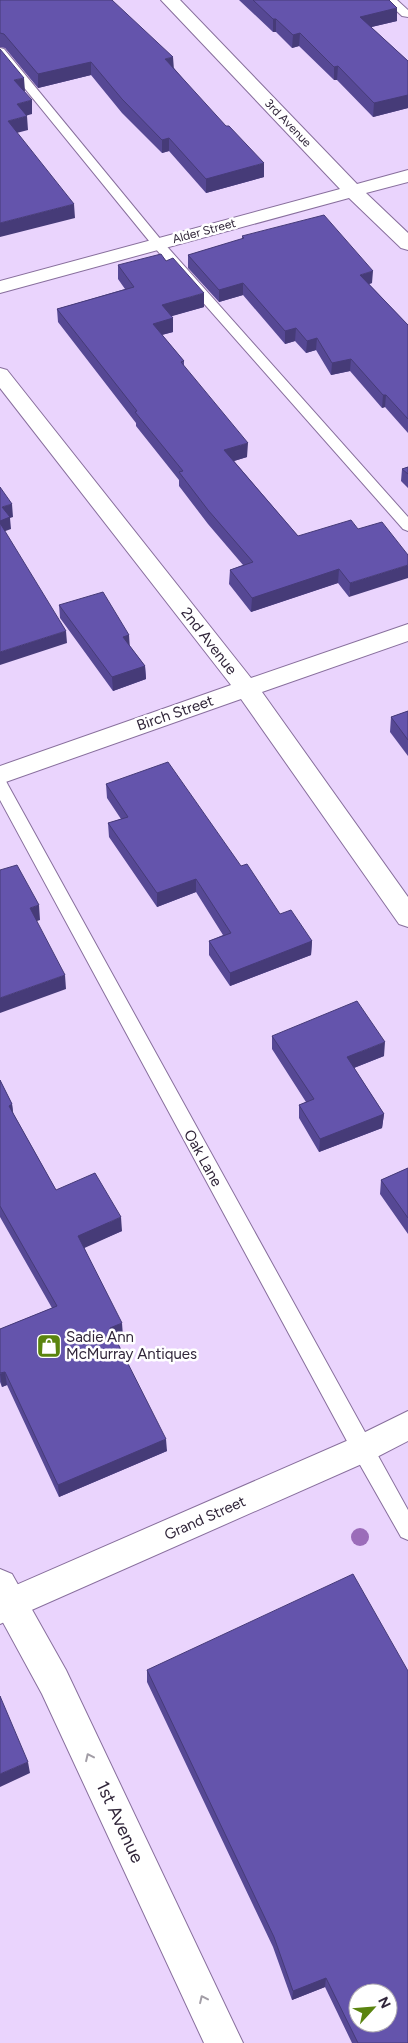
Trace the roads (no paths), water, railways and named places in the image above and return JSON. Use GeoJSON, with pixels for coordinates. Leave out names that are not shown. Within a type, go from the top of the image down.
{"type":"FeatureCollection","features":[{"type":"Feature","properties":{"kind":"street","name":"3rd Avenue"},"geometry":{"type":"LineString","coordinates":[[170,0],[353,191],[408,244]]}},
{"type":"Feature","properties":{"kind":"street","name":"Alder Street"},"geometry":{"type":"LineString","coordinates":[[0,286],[408,176]]}},
{"type":"Feature","properties":{"kind":"street","name":"2nd Avenue"},"geometry":{"type":"LineString","coordinates":[[0,374],[246,688],[408,917]]}},
{"type":"Feature","properties":{"kind":"street","name":"Birch Street"},"geometry":{"type":"LineString","coordinates":[[0,775],[408,632]]}},
{"type":"Feature","properties":{"kind":"street","name":"Grand Street"},"geometry":{"type":"LineString","coordinates":[[3,1599],[362,1449],[408,1425]]}},
{"type":"Feature","properties":{"kind":"street","name":"1st Avenue"},"geometry":{"type":"LineString","coordinates":[[3,1599],[54,1682],[224,2043]]}},
{"type":"Feature","properties":{"kind":"lane"},"geometry":{"type":"LineString","coordinates":[[391,0],[406,14]]}},
{"type":"Feature","properties":{"kind":"lane"},"geometry":{"type":"LineString","coordinates":[[0,51],[158,244],[408,526]]}},
{"type":"Feature","properties":{"kind":"lane","name":"Oak Lane"},"geometry":{"type":"LineString","coordinates":[[0,785],[408,1530]]}},
{"type":"Feature","properties":{"kind":"place","name":"Sadie Ann McMurray Antiques"},"geometry":{"type":"Point","coordinates":[49,1346]}}]}
